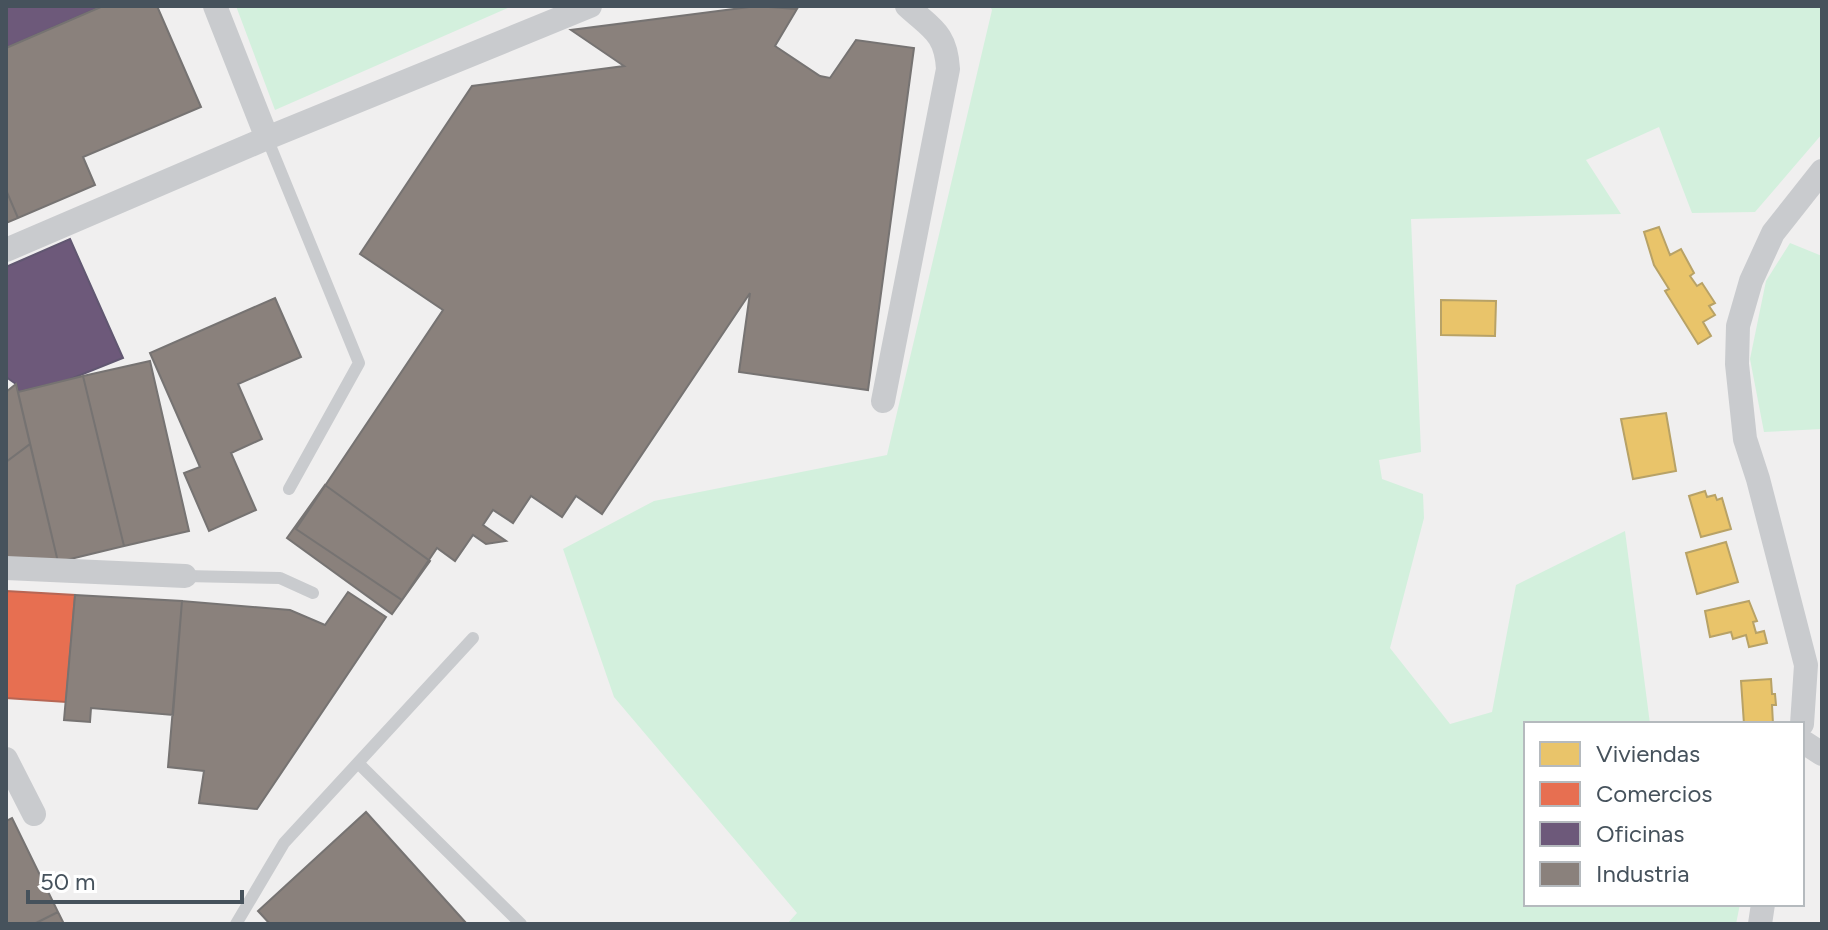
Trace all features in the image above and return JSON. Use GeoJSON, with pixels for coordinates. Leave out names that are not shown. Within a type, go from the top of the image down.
{"type":"FeatureCollection","features":[{"type":"Feature","properties":{"kind":"street"},"geometry":{"type":"LineString","coordinates":[[215,6],[267,138]]}},
{"type":"Feature","properties":{"kind":"street"},"geometry":{"type":"LineString","coordinates":[[6,250],[267,138],[590,6]]}},
{"type":"Feature","properties":{"kind":"street"},"geometry":{"type":"LineString","coordinates":[[883,401],[948,69],[947,46],[907,6]]}},
{"type":"Feature","properties":{"kind":"street"},"geometry":{"type":"LineString","coordinates":[[1802,722],[1806,665],[1745,439],[1737,364],[1738,326],[1751,281],[1773,233],[1822,171]]}},
{"type":"Feature","properties":{"kind":"street"},"geometry":{"type":"LineString","coordinates":[[6,568],[185,576]]}},
{"type":"Feature","properties":{"kind":"street"},"geometry":{"type":"LineString","coordinates":[[1804,742],[1822,754]]}},
{"type":"Feature","properties":{"kind":"street"},"geometry":{"type":"LineString","coordinates":[[6,759],[34,814]]}},
{"type":"Feature","properties":{"kind":"lane"},"geometry":{"type":"LineString","coordinates":[[267,138],[359,363],[289,489]]}},
{"type":"Feature","properties":{"kind":"lane"},"geometry":{"type":"LineString","coordinates":[[185,576],[280,578],[313,593]]}},
{"type":"Feature","properties":{"kind":"lane"},"geometry":{"type":"LineString","coordinates":[[236,924],[284,843],[473,638]]}},
{"type":"Feature","properties":{"kind":"lane"},"geometry":{"type":"LineString","coordinates":[[358,763],[521,924]]}},
{"type":"Feature","properties":{"kind":"green space"},"geometry":{"type":"Polygon","coordinates":[[[236,6],[512,6],[275,110],[236,6]]]}},
{"type":"Feature","properties":{"kind":"green space"},"geometry":{"type":"Polygon","coordinates":[[[990,6],[1822,6],[1822,134],[1755,212],[1692,213],[1659,127],[1586,160],[1621,214],[1411,219],[1421,452],[1379,460],[1382,479],[1423,494],[1424,518],[1390,648],[1450,724],[1492,712],[1516,585],[1625,531],[1650,722],[1524,722],[1524,906],[1740,906],[1736,924],[787,924],[797,913],[614,697],[563,549],[654,501],[887,455],[992,10],[990,6]]]}},
{"type":"Feature","properties":{"kind":"green space"},"geometry":{"type":"Polygon","coordinates":[[[1790,243],[1822,256],[1822,429],[1764,432],[1750,359],[1766,281],[1790,243]]]}},
{"type":"Feature","properties":{"kind":"building: Viviendas"},"geometry":{"type":"Polygon","coordinates":[[[1659,227],[1670,255],[1681,249],[1694,273],[1690,276],[1697,286],[1702,283],[1715,303],[1709,306],[1715,315],[1703,322],[1711,336],[1698,344],[1665,291],[1669,289],[1654,265],[1644,232],[1659,227]]]}},
{"type":"Feature","properties":{"kind":"building: Viviendas"},"geometry":{"type":"Polygon","coordinates":[[[1441,300],[1496,301],[1495,336],[1441,335],[1441,300]]]}},
{"type":"Feature","properties":{"kind":"building: Viviendas"},"geometry":{"type":"Polygon","coordinates":[[[1666,413],[1676,471],[1633,479],[1621,419],[1666,413]]]}},
{"type":"Feature","properties":{"kind":"building: Viviendas"},"geometry":{"type":"Polygon","coordinates":[[[1705,491],[1707,497],[1715,495],[1717,500],[1722,498],[1731,529],[1701,537],[1689,496],[1705,491]]]}},
{"type":"Feature","properties":{"kind":"building: Viviendas"},"geometry":{"type":"Polygon","coordinates":[[[1726,542],[1738,582],[1697,594],[1686,553],[1726,542]]]}},
{"type":"Feature","properties":{"kind":"building: Viviendas"},"geometry":{"type":"Polygon","coordinates":[[[1749,601],[1757,621],[1753,622],[1756,633],[1764,631],[1767,643],[1749,647],[1746,635],[1733,639],[1731,632],[1710,637],[1705,611],[1749,601]]]}},
{"type":"Feature","properties":{"kind":"building: Viviendas"},"geometry":{"type":"Polygon","coordinates":[[[1771,679],[1776,705],[1772,705],[1773,722],[1744,722],[1741,681],[1771,679]]]}},
{"type":"Feature","properties":{"kind":"building: Comercios"},"geometry":{"type":"Polygon","coordinates":[[[6,591],[75,595],[66,702],[6,698],[6,591]]]}},
{"type":"Feature","properties":{"kind":"building: Oficinas"},"geometry":{"type":"Polygon","coordinates":[[[6,6],[103,6],[6,48],[6,6]]]}},
{"type":"Feature","properties":{"kind":"building: Oficinas"},"geometry":{"type":"Polygon","coordinates":[[[70,239],[123,358],[68,380],[18,392],[16,384],[6,377],[6,267],[70,239]]]}},
{"type":"Feature","properties":{"kind":"building: Industria"},"geometry":{"type":"Polygon","coordinates":[[[103,6],[157,6],[201,107],[83,157],[95,185],[18,218],[6,190],[6,48],[103,6]]]}},
{"type":"Feature","properties":{"kind":"building: Industria"},"geometry":{"type":"Polygon","coordinates":[[[757,6],[797,9],[775,46],[820,76],[830,78],[856,40],[914,48],[868,390],[739,372],[750,293],[602,514],[576,496],[562,517],[531,496],[513,523],[493,510],[483,525],[506,541],[486,544],[473,535],[455,561],[437,548],[402,600],[296,529],[443,310],[360,254],[472,86],[624,66],[571,30],[757,6]]]}},
{"type":"Feature","properties":{"kind":"building: Industria"},"geometry":{"type":"Polygon","coordinates":[[[6,190],[18,218],[6,223],[6,190]]]}},
{"type":"Feature","properties":{"kind":"building: Industria"},"geometry":{"type":"Polygon","coordinates":[[[275,298],[301,357],[238,384],[262,439],[231,453],[256,510],[209,531],[184,473],[200,467],[150,353],[275,298]]]}},
{"type":"Feature","properties":{"kind":"building: Industria"},"geometry":{"type":"Polygon","coordinates":[[[150,361],[189,531],[124,546],[83,376],[150,361]]]}},
{"type":"Feature","properties":{"kind":"building: Industria"},"geometry":{"type":"Polygon","coordinates":[[[83,376],[124,546],[58,562],[18,392],[83,376]]]}},
{"type":"Feature","properties":{"kind":"building: Industria"},"geometry":{"type":"Polygon","coordinates":[[[16,384],[30,444],[6,462],[6,392],[16,384]]]}},
{"type":"Feature","properties":{"kind":"building: Industria"},"geometry":{"type":"Polygon","coordinates":[[[30,444],[58,562],[6,559],[6,462],[30,444]]]}},
{"type":"Feature","properties":{"kind":"building: Industria"},"geometry":{"type":"Polygon","coordinates":[[[325,485],[430,561],[392,614],[287,538],[325,485]]]}},
{"type":"Feature","properties":{"kind":"building: Industria"},"geometry":{"type":"Polygon","coordinates":[[[348,592],[386,617],[257,809],[199,803],[204,771],[168,767],[182,601],[290,610],[325,625],[348,592]]]}},
{"type":"Feature","properties":{"kind":"building: Industria"},"geometry":{"type":"Polygon","coordinates":[[[75,595],[182,601],[173,715],[91,708],[90,722],[64,720],[75,595]]]}},
{"type":"Feature","properties":{"kind":"building: Industria"},"geometry":{"type":"Polygon","coordinates":[[[366,812],[467,924],[270,924],[258,911],[366,812]]]}},
{"type":"Feature","properties":{"kind":"building: Industria"},"geometry":{"type":"Polygon","coordinates":[[[12,818],[58,912],[34,924],[6,924],[6,821],[12,818]]]}},
{"type":"Feature","properties":{"kind":"building: Industria"},"geometry":{"type":"Polygon","coordinates":[[[58,912],[64,924],[34,924],[58,912]]]}}]}
